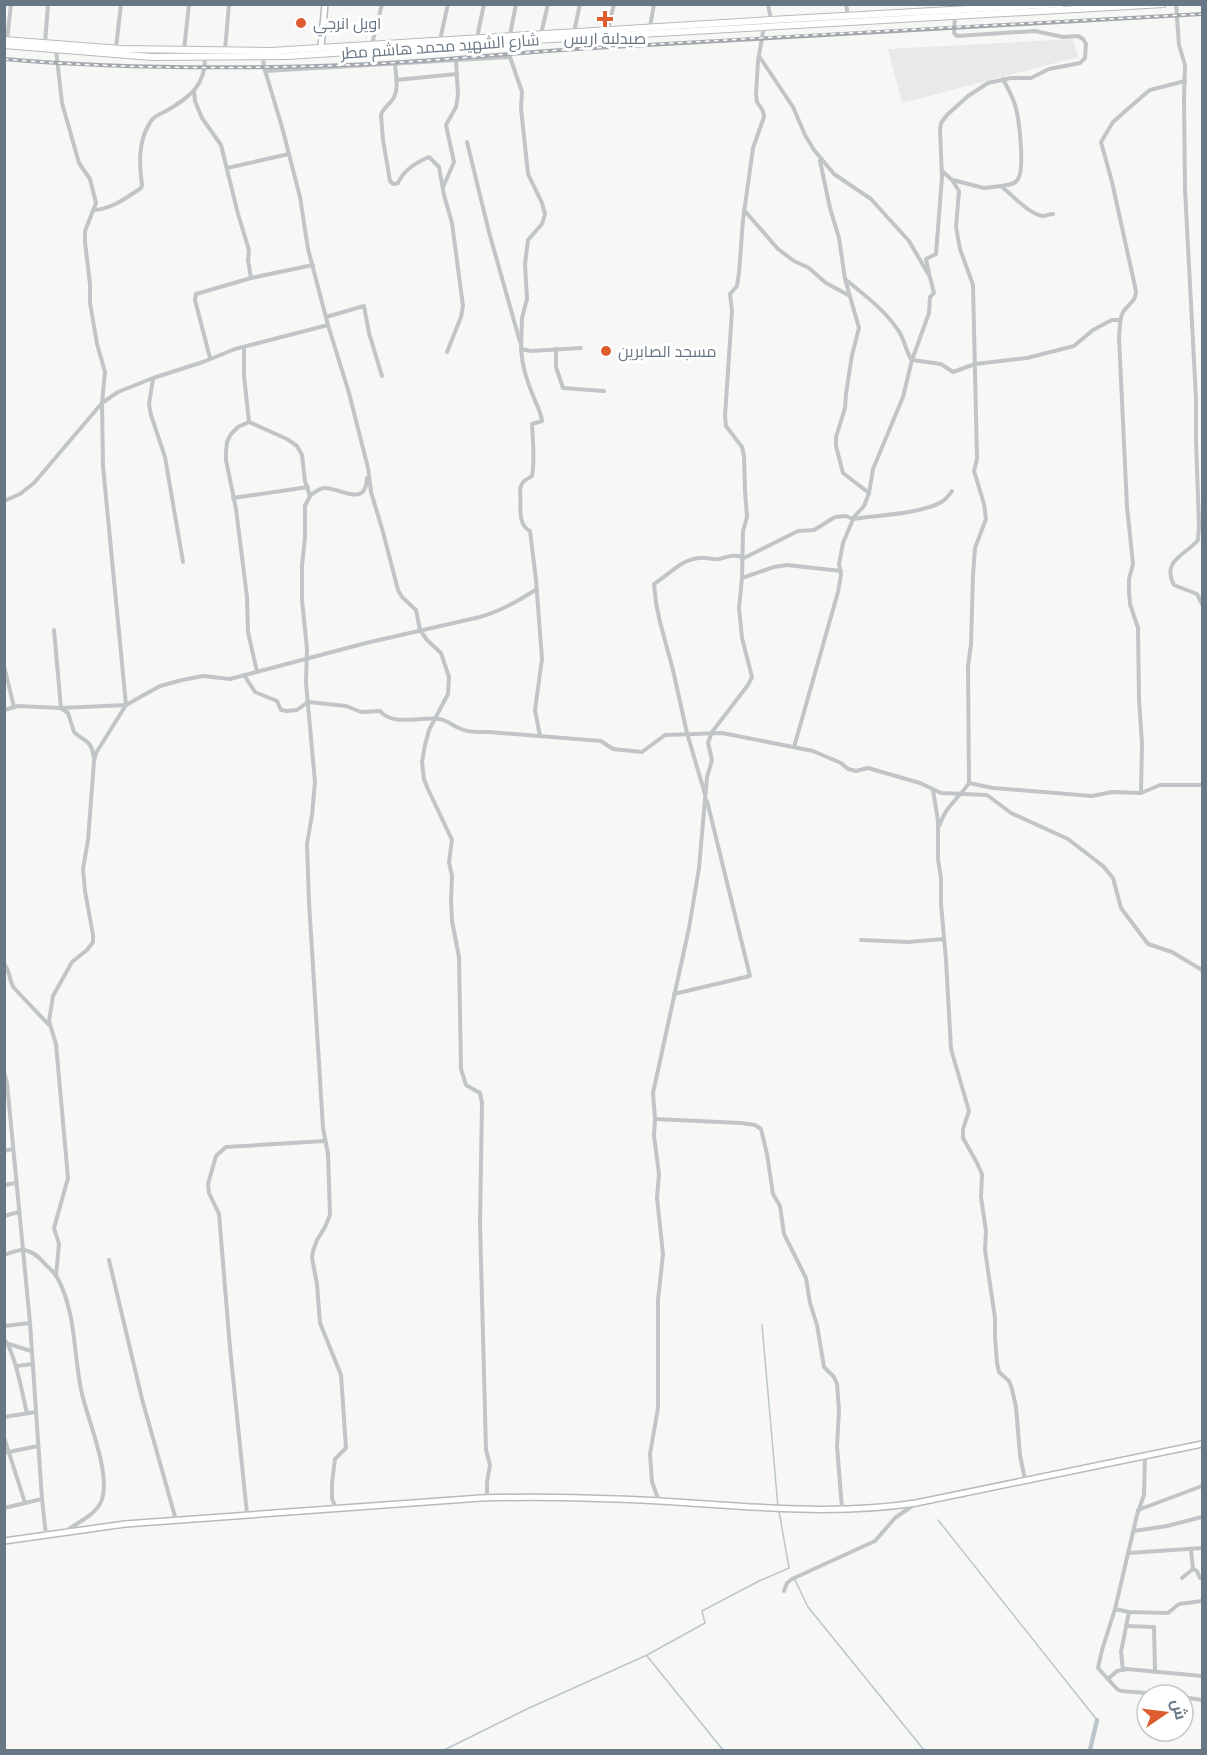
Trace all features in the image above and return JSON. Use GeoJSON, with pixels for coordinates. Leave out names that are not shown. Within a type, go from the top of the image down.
{"type":"FeatureCollection","features":[{"type":"Feature","properties":{"kind":"main road","name":"شارع الشهيد محمد هاشم مطر"},"geometry":{"type":"LineString","coordinates":[[6,42],[56,50],[152,57],[263,56],[458,41],[999,6],[1061,4]]}},
{"type":"Feature","properties":{"kind":"main road","name":"شارع الشهيد محمد هاشم مطر"},"geometry":{"type":"LineString","coordinates":[[6,42],[116,49],[270,51],[510,38],[608,30],[1163,4]]}},
{"type":"Feature","properties":{"kind":"street"},"geometry":{"type":"LineString","coordinates":[[6,42],[11,4]]}},
{"type":"Feature","properties":{"kind":"street"},"geometry":{"type":"LineString","coordinates":[[45,43],[48,4]]}},
{"type":"Feature","properties":{"kind":"street"},"geometry":{"type":"LineString","coordinates":[[116,49],[121,4]]}},
{"type":"Feature","properties":{"kind":"street"},"geometry":{"type":"LineString","coordinates":[[184,50],[189,4]]}},
{"type":"Feature","properties":{"kind":"street"},"geometry":{"type":"LineString","coordinates":[[225,51],[229,4]]}},
{"type":"Feature","properties":{"kind":"street"},"geometry":{"type":"LineString","coordinates":[[321,47],[325,4]]}},
{"type":"Feature","properties":{"kind":"street"},"geometry":{"type":"LineString","coordinates":[[372,45],[382,4]]}},
{"type":"Feature","properties":{"kind":"street"},"geometry":{"type":"LineString","coordinates":[[440,40],[448,4]]}},
{"type":"Feature","properties":{"kind":"street"},"geometry":{"type":"LineString","coordinates":[[477,38],[484,4]]}},
{"type":"Feature","properties":{"kind":"street"},"geometry":{"type":"LineString","coordinates":[[516,4],[510,38],[510,57],[522,92],[521,108],[528,174],[546,214],[542,224],[528,240],[525,264],[527,299],[522,318],[521,347],[522,364],[533,397],[541,411],[542,421],[532,424],[534,457],[532,476],[524,481],[520,490],[522,523],[524,528],[530,531],[537,590],[542,659],[535,710],[540,736]]}},
{"type":"Feature","properties":{"kind":"street"},"geometry":{"type":"LineString","coordinates":[[541,34],[548,4]]}},
{"type":"Feature","properties":{"kind":"street"},"geometry":{"type":"LineString","coordinates":[[574,32],[580,4]]}},
{"type":"Feature","properties":{"kind":"street"},"geometry":{"type":"LineString","coordinates":[[608,30],[614,4]]}},
{"type":"Feature","properties":{"kind":"street"},"geometry":{"type":"LineString","coordinates":[[650,28],[654,4]]}},
{"type":"Feature","properties":{"kind":"street"},"geometry":{"type":"LineString","coordinates":[[659,1501],[652,1482],[650,1454],[658,1416],[658,1300],[663,1254],[657,1198],[659,1174],[654,1136],[653,1098],[689,928],[699,868],[708,771],[712,760],[708,743],[712,732],[751,680],[739,620],[743,531],[747,517],[744,456],[742,447],[726,426],[725,416],[732,311],[730,294],[737,286],[744,210],[754,142],[764,117],[756,94],[759,55],[768,4]]}},
{"type":"Feature","properties":{"kind":"street"},"geometry":{"type":"LineString","coordinates":[[846,4],[848,17]]}},
{"type":"Feature","properties":{"kind":"street"},"geometry":{"type":"LineString","coordinates":[[1176,4],[1179,45],[1185,65],[1185,189],[1197,414],[1199,535],[1194,544],[1174,561],[1170,573],[1174,585],[1197,594],[1203,604]]}},
{"type":"Feature","properties":{"kind":"street"},"geometry":{"type":"LineString","coordinates":[[794,747],[838,592],[841,579],[839,564],[843,543],[853,519],[864,506],[869,493],[873,469],[903,397],[912,360],[929,313],[930,297],[934,293],[926,259],[936,254],[942,171],[940,130],[944,119],[961,101],[988,83],[1003,79],[1030,78],[1049,69],[1080,63],[1085,58],[1084,41],[1078,36],[1063,37],[1035,31],[957,36],[954,33],[955,15]]}},
{"type":"Feature","properties":{"kind":"street"},"geometry":{"type":"LineString","coordinates":[[56,50],[62,103],[79,163],[90,179],[96,204],[85,231],[90,303],[97,344],[105,372],[102,403],[103,466],[126,705],[96,753],[94,761],[88,840],[83,869],[93,942],[72,962],[53,996],[49,1021],[56,1044],[68,1178],[54,1228],[59,1244],[56,1276]]}},
{"type":"Feature","properties":{"kind":"street"},"geometry":{"type":"LineString","coordinates":[[759,55],[789,100],[807,140],[819,157],[834,174],[864,193],[877,205],[909,241],[930,277]]}},
{"type":"Feature","properties":{"kind":"street"},"geometry":{"type":"LineString","coordinates":[[263,56],[265,71],[300,198],[303,224],[328,325],[349,393],[368,468],[371,492],[398,590],[416,610],[420,630],[441,653],[449,677],[448,694],[429,730],[423,762],[424,778],[439,816],[452,840],[449,861],[452,876],[452,921],[459,957],[461,1069],[466,1085],[480,1093],[482,1103],[480,1223],[486,1450],[490,1471],[487,1498]]}},
{"type":"Feature","properties":{"kind":"street"},"geometry":{"type":"LineString","coordinates":[[94,210],[116,204],[141,188],[142,140],[150,122],[157,115],[177,105],[194,90],[206,70],[205,57]]}},
{"type":"Feature","properties":{"kind":"street"},"geometry":{"type":"LineString","coordinates":[[265,71],[510,57]]}},
{"type":"Feature","properties":{"kind":"street"},"geometry":{"type":"LineString","coordinates":[[443,187],[454,162],[446,125],[456,107],[458,95],[456,60]]}},
{"type":"Feature","properties":{"kind":"street"},"geometry":{"type":"LineString","coordinates":[[395,64],[395,95],[381,115],[390,181],[393,184],[398,183],[399,179],[417,162],[429,158],[439,167],[452,223],[463,298],[461,317],[447,352]]}},
{"type":"Feature","properties":{"kind":"street"},"geometry":{"type":"LineString","coordinates":[[396,80],[457,74]]}},
{"type":"Feature","properties":{"kind":"street"},"geometry":{"type":"LineString","coordinates":[[952,180],[984,188],[1017,182],[1021,168],[1017,112],[1003,79]]}},
{"type":"Feature","properties":{"kind":"street"},"geometry":{"type":"LineString","coordinates":[[1141,793],[1142,744],[1138,699],[1138,628],[1130,604],[1129,591],[1133,564],[1124,460],[1119,337],[1120,320],[1124,311],[1135,299],[1135,285],[1101,142],[1113,122],[1150,90],[1185,81]]}},
{"type":"Feature","properties":{"kind":"street"},"geometry":{"type":"LineString","coordinates":[[194,90],[195,102],[202,118],[221,145],[249,250],[251,278]]}},
{"type":"Feature","properties":{"kind":"street"},"geometry":{"type":"LineString","coordinates":[[467,142],[521,347]]}},
{"type":"Feature","properties":{"kind":"street"},"geometry":{"type":"LineString","coordinates":[[227,168],[289,154]]}},
{"type":"Feature","properties":{"kind":"street"},"geometry":{"type":"LineString","coordinates":[[819,157],[839,238],[845,279],[860,328],[852,355],[845,408],[838,428],[836,446],[843,473],[869,493]]}},
{"type":"Feature","properties":{"kind":"street"},"geometry":{"type":"LineString","coordinates":[[938,829],[947,808],[962,794],[969,783],[968,666],[973,575],[975,548],[986,519],[974,471],[977,459],[973,285],[960,249],[956,222],[959,196],[957,187],[942,171]]}},
{"type":"Feature","properties":{"kind":"street"},"geometry":{"type":"LineString","coordinates":[[1001,186],[1038,214],[1042,216],[1053,214]]}},
{"type":"Feature","properties":{"kind":"street"},"geometry":{"type":"LineString","coordinates":[[744,210],[778,249],[794,261],[809,268],[826,283],[851,297]]}},
{"type":"Feature","properties":{"kind":"street"},"geometry":{"type":"LineString","coordinates":[[210,358],[195,300],[196,294],[251,278],[313,265]]}},
{"type":"Feature","properties":{"kind":"street"},"geometry":{"type":"LineString","coordinates":[[845,279],[868,297],[895,326],[912,360],[941,364],[953,372],[975,364],[1027,358],[1074,346],[1093,330],[1112,320],[1120,320]]}},
{"type":"Feature","properties":{"kind":"street"},"geometry":{"type":"LineString","coordinates":[[326,317],[364,306],[369,333],[382,375]]}},
{"type":"Feature","properties":{"kind":"street"},"geometry":{"type":"LineString","coordinates":[[4,501],[20,494],[34,483],[102,403],[118,392],[244,347],[328,325]]}},
{"type":"Feature","properties":{"kind":"street"},"geometry":{"type":"LineString","coordinates":[[244,347],[244,376],[249,422]]}},
{"type":"Feature","properties":{"kind":"street"},"geometry":{"type":"LineString","coordinates":[[521,347],[531,351],[580,348]]}},
{"type":"Feature","properties":{"kind":"street"},"geometry":{"type":"LineString","coordinates":[[556,349],[556,367],[563,388],[604,392]]}},
{"type":"Feature","properties":{"kind":"street"},"geometry":{"type":"LineString","coordinates":[[153,378],[149,404],[165,457],[183,562]]}},
{"type":"Feature","properties":{"kind":"street"},"geometry":{"type":"LineString","coordinates":[[1197,414],[1203,414]]}},
{"type":"Feature","properties":{"kind":"street"},"geometry":{"type":"LineString","coordinates":[[257,672],[248,632],[247,597],[226,460],[227,442],[231,434],[238,427],[249,422],[297,446],[302,455],[305,481],[310,495]]}},
{"type":"Feature","properties":{"kind":"street"},"geometry":{"type":"LineString","coordinates":[[336,1508],[332,1499],[332,1483],[336,1459],[346,1448],[341,1375],[320,1323],[318,1292],[312,1258],[316,1240],[326,1227],[330,1215],[328,1154],[325,1141],[309,902],[307,844],[315,782],[308,702],[302,565],[305,506],[310,495],[326,488],[347,494],[361,492],[366,487],[368,468]]}},
{"type":"Feature","properties":{"kind":"street"},"geometry":{"type":"LineString","coordinates":[[233,498],[308,488]]}},
{"type":"Feature","properties":{"kind":"street"},"geometry":{"type":"LineString","coordinates":[[742,558],[798,531],[814,530],[836,517],[846,516],[853,519],[917,511],[945,500],[952,491]]}},
{"type":"Feature","properties":{"kind":"street"},"geometry":{"type":"LineString","coordinates":[[674,994],[750,976],[706,798],[687,733],[656,603],[654,584],[669,574],[678,564],[698,558],[716,560],[737,555],[742,558]]}},
{"type":"Feature","properties":{"kind":"street"},"geometry":{"type":"LineString","coordinates":[[742,578],[787,565],[841,571]]}},
{"type":"Feature","properties":{"kind":"street"},"geometry":{"type":"LineString","coordinates":[[4,710],[18,706],[61,708],[126,705],[160,686],[198,676],[230,679],[420,630],[496,613],[537,590]]}},
{"type":"Feature","properties":{"kind":"street"},"geometry":{"type":"LineString","coordinates":[[54,630],[61,708],[68,713],[74,732],[92,746],[94,761]]}},
{"type":"Feature","properties":{"kind":"street"},"geometry":{"type":"LineString","coordinates":[[4,666],[14,707]]}},
{"type":"Feature","properties":{"kind":"street"},"geometry":{"type":"LineString","coordinates":[[244,675],[255,692],[277,701],[281,710],[287,711],[297,710],[308,702],[346,706],[361,712],[380,711],[384,717],[393,719],[446,721],[471,733],[601,741],[613,749],[642,752],[665,735],[712,732],[730,734],[813,751],[841,763],[848,769],[856,771],[868,768],[920,783],[947,794],[987,795],[1011,813],[1068,839],[1108,871],[1113,878],[1121,908],[1148,944],[1172,951],[1202,969]]}},
{"type":"Feature","properties":{"kind":"street"},"geometry":{"type":"LineString","coordinates":[[969,783],[993,788],[1075,796],[1112,792],[1141,793],[1160,785],[1203,785]]}},
{"type":"Feature","properties":{"kind":"street"},"geometry":{"type":"LineString","coordinates":[[933,790],[938,829],[951,1049],[969,1111],[962,1134],[982,1174],[981,1197],[986,1231],[985,1250],[995,1318],[997,1363],[999,1372],[1010,1381],[1012,1389],[1017,1414],[1020,1455],[1026,1481]]}},
{"type":"Feature","properties":{"kind":"street"},"geometry":{"type":"LineString","coordinates":[[861,940],[908,942],[944,939]]}},
{"type":"Feature","properties":{"kind":"street"},"geometry":{"type":"LineString","coordinates":[[4,964],[14,988],[51,1027]]}},
{"type":"Feature","properties":{"kind":"street"},"geometry":{"type":"LineString","coordinates":[[4,1072],[7,1083],[30,1323],[46,1536]]}},
{"type":"Feature","properties":{"kind":"street"},"geometry":{"type":"LineString","coordinates":[[655,1119],[741,1123],[755,1125],[761,1129],[773,1194],[780,1206],[784,1234],[807,1278],[824,1367],[837,1384],[839,1410],[837,1446],[842,1510]]}},
{"type":"Feature","properties":{"kind":"street"},"geometry":{"type":"LineString","coordinates":[[247,1514],[219,1214],[209,1193],[208,1184],[216,1156],[226,1147],[325,1141]]}},
{"type":"Feature","properties":{"kind":"street"},"geometry":{"type":"LineString","coordinates":[[4,1151],[12,1149]]}},
{"type":"Feature","properties":{"kind":"street"},"geometry":{"type":"LineString","coordinates":[[4,1185],[16,1183]]}},
{"type":"Feature","properties":{"kind":"street"},"geometry":{"type":"LineString","coordinates":[[4,1216],[19,1212]]}},
{"type":"Feature","properties":{"kind":"street"},"geometry":{"type":"LineString","coordinates":[[4,1255],[23,1250],[38,1255],[56,1276],[67,1303],[75,1335],[82,1392],[95,1439],[103,1483],[102,1496],[97,1509],[63,1533]]}},
{"type":"Feature","properties":{"kind":"street"},"geometry":{"type":"LineString","coordinates":[[109,1260],[142,1399],[176,1520]]}},
{"type":"Feature","properties":{"kind":"street"},"geometry":{"type":"LineString","coordinates":[[4,1326],[30,1323]]}},
{"type":"Feature","properties":{"kind":"street"},"geometry":{"type":"LineString","coordinates":[[4,1339],[8,1344],[15,1366],[27,1413]]}},
{"type":"Feature","properties":{"kind":"street"},"geometry":{"type":"LineString","coordinates":[[8,1344],[31,1352]]}},
{"type":"Feature","properties":{"kind":"street"},"geometry":{"type":"LineString","coordinates":[[15,1366],[33,1364]]}},
{"type":"Feature","properties":{"kind":"street"},"geometry":{"type":"LineString","coordinates":[[4,1417],[36,1412]]}},
{"type":"Feature","properties":{"kind":"street"},"geometry":{"type":"LineString","coordinates":[[4,1437],[25,1503]]}},
{"type":"Feature","properties":{"kind":"street"},"geometry":{"type":"LineString","coordinates":[[4,1541],[125,1524],[532,1496],[763,1508],[842,1510],[884,1508],[1203,1444]]}},
{"type":"Feature","properties":{"kind":"street"},"geometry":{"type":"LineString","coordinates":[[7,1452],[38,1446]]}},
{"type":"Feature","properties":{"kind":"street"},"geometry":{"type":"LineString","coordinates":[[1135,1692],[1121,1691],[1099,1671],[1098,1666],[1145,1490],[1145,1456]]}},
{"type":"Feature","properties":{"kind":"street"},"geometry":{"type":"LineString","coordinates":[[1138,1510],[1203,1486]]}},
{"type":"Feature","properties":{"kind":"street"},"geometry":{"type":"LineString","coordinates":[[4,1508],[42,1499]]}},
{"type":"Feature","properties":{"kind":"street"},"geometry":{"type":"LineString","coordinates":[[784,1591],[792,1579],[875,1541],[895,1518],[916,1503]]}},
{"type":"Feature","properties":{"kind":"street"},"geometry":{"type":"LineString","coordinates":[[1134,1531],[1203,1517]]}},
{"type":"Feature","properties":{"kind":"street"},"geometry":{"type":"LineString","coordinates":[[1129,1553],[1203,1548]]}},
{"type":"Feature","properties":{"kind":"street"},"geometry":{"type":"LineString","coordinates":[[1191,1550],[1193,1569],[1197,1571],[1200,1578],[1203,1578]]}},
{"type":"Feature","properties":{"kind":"street"},"geometry":{"type":"LineString","coordinates":[[1182,1578],[1193,1569]]}},
{"type":"Feature","properties":{"kind":"street"},"geometry":{"type":"LineString","coordinates":[[1115,1609],[1129,1612],[1168,1612],[1179,1604],[1203,1601]]}},
{"type":"Feature","properties":{"kind":"street"},"geometry":{"type":"LineString","coordinates":[[1123,1670],[1121,1652],[1129,1612]]}},
{"type":"Feature","properties":{"kind":"street"},"geometry":{"type":"LineString","coordinates":[[1126,1626],[1154,1627],[1155,1672]]}},
{"type":"Feature","properties":{"kind":"street"},"geometry":{"type":"LineString","coordinates":[[1108,1678],[1123,1670],[1203,1676]]}},
{"type":"Feature","properties":{"kind":"shaded area"},"geometry":{"type":"Polygon","coordinates":[[[1073,39],[1078,57],[902,103],[888,49],[1073,39]]]}},
{"type":"Feature","properties":{"kind":"waterway"},"geometry":{"type":"LineString","coordinates":[[762,1325],[778,1507]]}},
{"type":"Feature","properties":{"kind":"waterway"},"geometry":{"type":"LineString","coordinates":[[444,1750],[527,1709],[647,1655],[705,1623],[702,1611],[789,1568],[779,1511]]}},
{"type":"Feature","properties":{"kind":"waterway"},"geometry":{"type":"LineString","coordinates":[[938,1520],[1097,1720]]}},
{"type":"Feature","properties":{"kind":"waterway"},"geometry":{"type":"LineString","coordinates":[[795,1580],[808,1607],[924,1750]]}},
{"type":"Feature","properties":{"kind":"waterway"},"geometry":{"type":"LineString","coordinates":[[647,1656],[723,1750]]}},
{"type":"Feature","properties":{"kind":"waterway"},"geometry":{"type":"LineString","coordinates":[[1090,1750],[1097,1720]]}},
{"type":"Feature","properties":{"kind":"railway"},"geometry":{"type":"LineString","coordinates":[[4,59],[90,65],[176,67],[348,65],[654,44],[1202,14]]}},
{"type":"Feature","properties":{"kind":"place","name":"صيدلية اريس"},"geometry":{"type":"Point","coordinates":[605,19]}},
{"type":"Feature","properties":{"kind":"place","name":"اويل انرجي"},"geometry":{"type":"Point","coordinates":[301,23]}},
{"type":"Feature","properties":{"kind":"place","name":"مسجد الصابرين"},"geometry":{"type":"Point","coordinates":[606,351]}}]}
